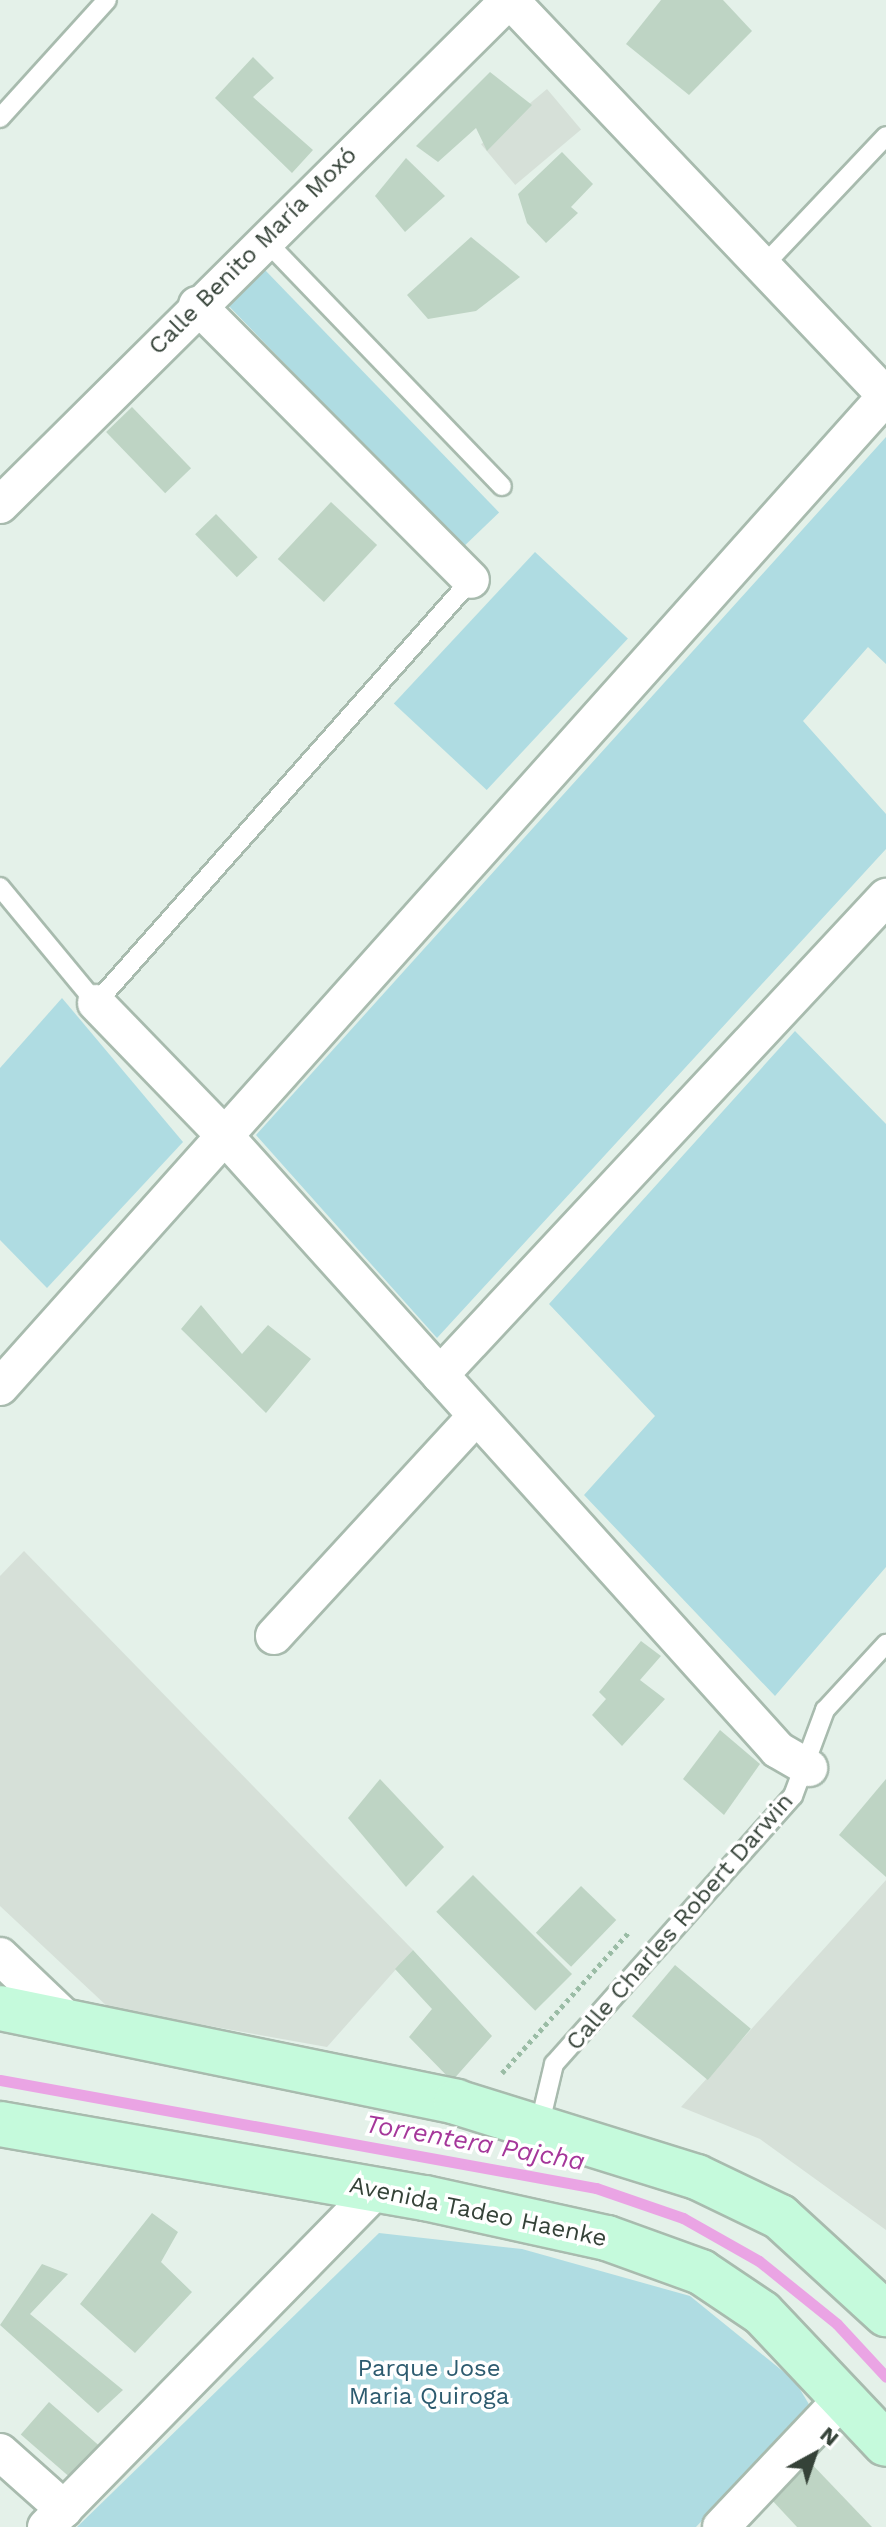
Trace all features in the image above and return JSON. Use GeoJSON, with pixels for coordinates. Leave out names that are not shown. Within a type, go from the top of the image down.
{"type":"FeatureCollection","features":[{"type":"Feature","properties":{"kind":"main road"},"geometry":{"type":"LineString","coordinates":[[0,2008],[65,2018],[456,2102],[697,2177],[780,2217],[886,2314]]}},
{"type":"Feature","properties":{"kind":"main road","name":"Avenida Tadeo Haenke"},"geometry":{"type":"LineString","coordinates":[[0,2124],[377,2189],[607,2238],[701,2272],[762,2313],[886,2444]]}},
{"type":"Feature","properties":{"kind":"street","name":"Calle Benito María Moxó"},"geometry":{"type":"LineString","coordinates":[[0,505],[197,305],[509,0]]}},
{"type":"Feature","properties":{"kind":"street"},"geometry":{"type":"LineString","coordinates":[[0,1387],[886,396],[765,264],[509,0]]}},
{"type":"Feature","properties":{"kind":"street"},"geometry":{"type":"LineString","coordinates":[[197,305],[471,580]]}},
{"type":"Feature","properties":{"kind":"street"},"geometry":{"type":"LineString","coordinates":[[440,1375],[886,897]]}},
{"type":"Feature","properties":{"kind":"street"},"geometry":{"type":"LineString","coordinates":[[96,1003],[223,1134],[778,1750],[809,1768]]}},
{"type":"Feature","properties":{"kind":"street"},"geometry":{"type":"LineString","coordinates":[[274,1636],[476,1416]]}},
{"type":"Feature","properties":{"kind":"street"},"geometry":{"type":"LineString","coordinates":[[0,1956],[65,2018]]}},
{"type":"Feature","properties":{"kind":"street"},"geometry":{"type":"LineString","coordinates":[[0,2452],[55,2518],[377,2189]]}},
{"type":"Feature","properties":{"kind":"street"},"geometry":{"type":"LineString","coordinates":[[721,2527],[843,2398]]}},
{"type":"Feature","properties":{"kind":"lane"},"geometry":{"type":"LineString","coordinates":[[0,118],[107,0]]}},
{"type":"Feature","properties":{"kind":"lane"},"geometry":{"type":"LineString","coordinates":[[765,264],[886,136]]}},
{"type":"Feature","properties":{"kind":"lane"},"geometry":{"type":"LineString","coordinates":[[264,239],[502,486]]}},
{"type":"Feature","properties":{"kind":"lane"},"geometry":{"type":"LineString","coordinates":[[0,887],[96,1003],[471,580]]}},
{"type":"Feature","properties":{"kind":"lane","name":"Calle Charles Robert Darwin"},"geometry":{"type":"LineString","coordinates":[[539,2127],[554,2064],[793,1796],[809,1768],[825,1710],[886,1644]]}},
{"type":"Feature","properties":{"kind":"shaded area"},"geometry":{"type":"Polygon","coordinates":[[[547,89],[581,130],[515,185],[481,144],[547,89]]]}},
{"type":"Feature","properties":{"kind":"shaded area"},"geometry":{"type":"Polygon","coordinates":[[[24,1551],[413,1950],[327,2047],[109,2008],[0,1906],[0,1576],[24,1551]]]}},
{"type":"Feature","properties":{"kind":"shaded area"},"geometry":{"type":"Polygon","coordinates":[[[886,1880],[886,2230],[760,2139],[681,2107],[886,1880]]]}},
{"type":"Feature","properties":{"kind":"green space"},"geometry":{"type":"Polygon","coordinates":[[[265,270],[499,512],[462,548],[228,305],[265,270]]]}},
{"type":"Feature","properties":{"kind":"green space"},"geometry":{"type":"Polygon","coordinates":[[[886,437],[886,664],[868,647],[803,721],[886,814],[886,849],[437,1338],[256,1135],[886,437]]]}},
{"type":"Feature","properties":{"kind":"green space"},"geometry":{"type":"Polygon","coordinates":[[[535,552],[628,639],[487,790],[394,703],[535,552]]]}},
{"type":"Feature","properties":{"kind":"green space"},"geometry":{"type":"Polygon","coordinates":[[[62,998],[183,1142],[47,1288],[0,1240],[0,1068],[62,998]]]}},
{"type":"Feature","properties":{"kind":"green space"},"geometry":{"type":"Polygon","coordinates":[[[795,1031],[886,1124],[886,1567],[775,1696],[584,1495],[655,1416],[549,1304],[795,1031]]]}},
{"type":"Feature","properties":{"kind":"green space","name":"Parque Jose Maria Quiroga"},"geometry":{"type":"Polygon","coordinates":[[[379,2233],[522,2249],[690,2296],[795,2381],[810,2406],[696,2527],[77,2527],[379,2233]]]}},
{"type":"Feature","properties":{"kind":"building"},"geometry":{"type":"Polygon","coordinates":[[[661,0],[723,0],[752,31],[689,95],[626,44],[661,0]]]}},
{"type":"Feature","properties":{"kind":"building"},"geometry":{"type":"Polygon","coordinates":[[[253,57],[274,78],[253,97],[313,150],[292,173],[215,98],[253,57]]]}},
{"type":"Feature","properties":{"kind":"building"},"geometry":{"type":"Polygon","coordinates":[[[490,72],[532,105],[487,151],[476,128],[438,162],[416,146],[490,72]]]}},
{"type":"Feature","properties":{"kind":"building"},"geometry":{"type":"Polygon","coordinates":[[[562,152],[593,184],[571,207],[578,213],[546,243],[527,223],[518,194],[562,152]]]}},
{"type":"Feature","properties":{"kind":"building"},"geometry":{"type":"Polygon","coordinates":[[[406,158],[445,196],[405,232],[375,196],[406,158]]]}},
{"type":"Feature","properties":{"kind":"building"},"geometry":{"type":"Polygon","coordinates":[[[471,237],[520,277],[476,311],[428,319],[407,295],[471,237]]]}},
{"type":"Feature","properties":{"kind":"building"},"geometry":{"type":"Polygon","coordinates":[[[132,407],[191,468],[165,493],[106,432],[132,407]]]}},
{"type":"Feature","properties":{"kind":"building"},"geometry":{"type":"Polygon","coordinates":[[[331,502],[377,545],[324,602],[278,559],[331,502]]]}},
{"type":"Feature","properties":{"kind":"building"},"geometry":{"type":"Polygon","coordinates":[[[216,514],[258,557],[237,577],[195,534],[216,514]]]}},
{"type":"Feature","properties":{"kind":"building"},"geometry":{"type":"Polygon","coordinates":[[[201,1305],[242,1354],[268,1325],[311,1359],[266,1413],[181,1329],[201,1305]]]}},
{"type":"Feature","properties":{"kind":"building"},"geometry":{"type":"Polygon","coordinates":[[[641,1641],[661,1656],[640,1680],[665,1699],[622,1746],[592,1715],[606,1699],[599,1692],[641,1641]]]}},
{"type":"Feature","properties":{"kind":"building"},"geometry":{"type":"Polygon","coordinates":[[[720,1730],[760,1764],[724,1815],[683,1779],[720,1730]]]}},
{"type":"Feature","properties":{"kind":"building"},"geometry":{"type":"Polygon","coordinates":[[[380,1779],[444,1847],[406,1887],[348,1818],[380,1779]]]}},
{"type":"Feature","properties":{"kind":"building"},"geometry":{"type":"Polygon","coordinates":[[[886,1779],[886,1877],[839,1835],[886,1779]]]}},
{"type":"Feature","properties":{"kind":"building"},"geometry":{"type":"Polygon","coordinates":[[[473,1875],[572,1974],[535,2011],[436,1912],[473,1875]]]}},
{"type":"Feature","properties":{"kind":"building"},"geometry":{"type":"Polygon","coordinates":[[[581,1886],[616,1920],[571,1967],[536,1933],[581,1886]]]}},
{"type":"Feature","properties":{"kind":"building"},"geometry":{"type":"Polygon","coordinates":[[[413,1950],[492,2036],[452,2081],[409,2037],[432,2009],[395,1969],[413,1950]]]}},
{"type":"Feature","properties":{"kind":"building"},"geometry":{"type":"Polygon","coordinates":[[[675,1965],[751,2029],[708,2080],[632,2016],[675,1965]]]}},
{"type":"Feature","properties":{"kind":"building"},"geometry":{"type":"Polygon","coordinates":[[[152,2213],[178,2232],[161,2262],[192,2292],[135,2353],[80,2304],[152,2213]]]}},
{"type":"Feature","properties":{"kind":"building"},"geometry":{"type":"Polygon","coordinates":[[[42,2264],[68,2274],[30,2314],[123,2390],[98,2413],[0,2325],[42,2264]]]}},
{"type":"Feature","properties":{"kind":"building"},"geometry":{"type":"Polygon","coordinates":[[[49,2402],[100,2446],[71,2478],[21,2434],[49,2402]]]}},
{"type":"Feature","properties":{"kind":"building"},"geometry":{"type":"Polygon","coordinates":[[[806,2458],[872,2527],[797,2527],[770,2498],[806,2458]]]}},
{"type":"Feature","properties":{"kind":"waterway","name":"Torrentera Pajcha"},"geometry":{"type":"LineString","coordinates":[[0,2080],[596,2188],[683,2218],[759,2261],[837,2324],[886,2377]]}}]}
